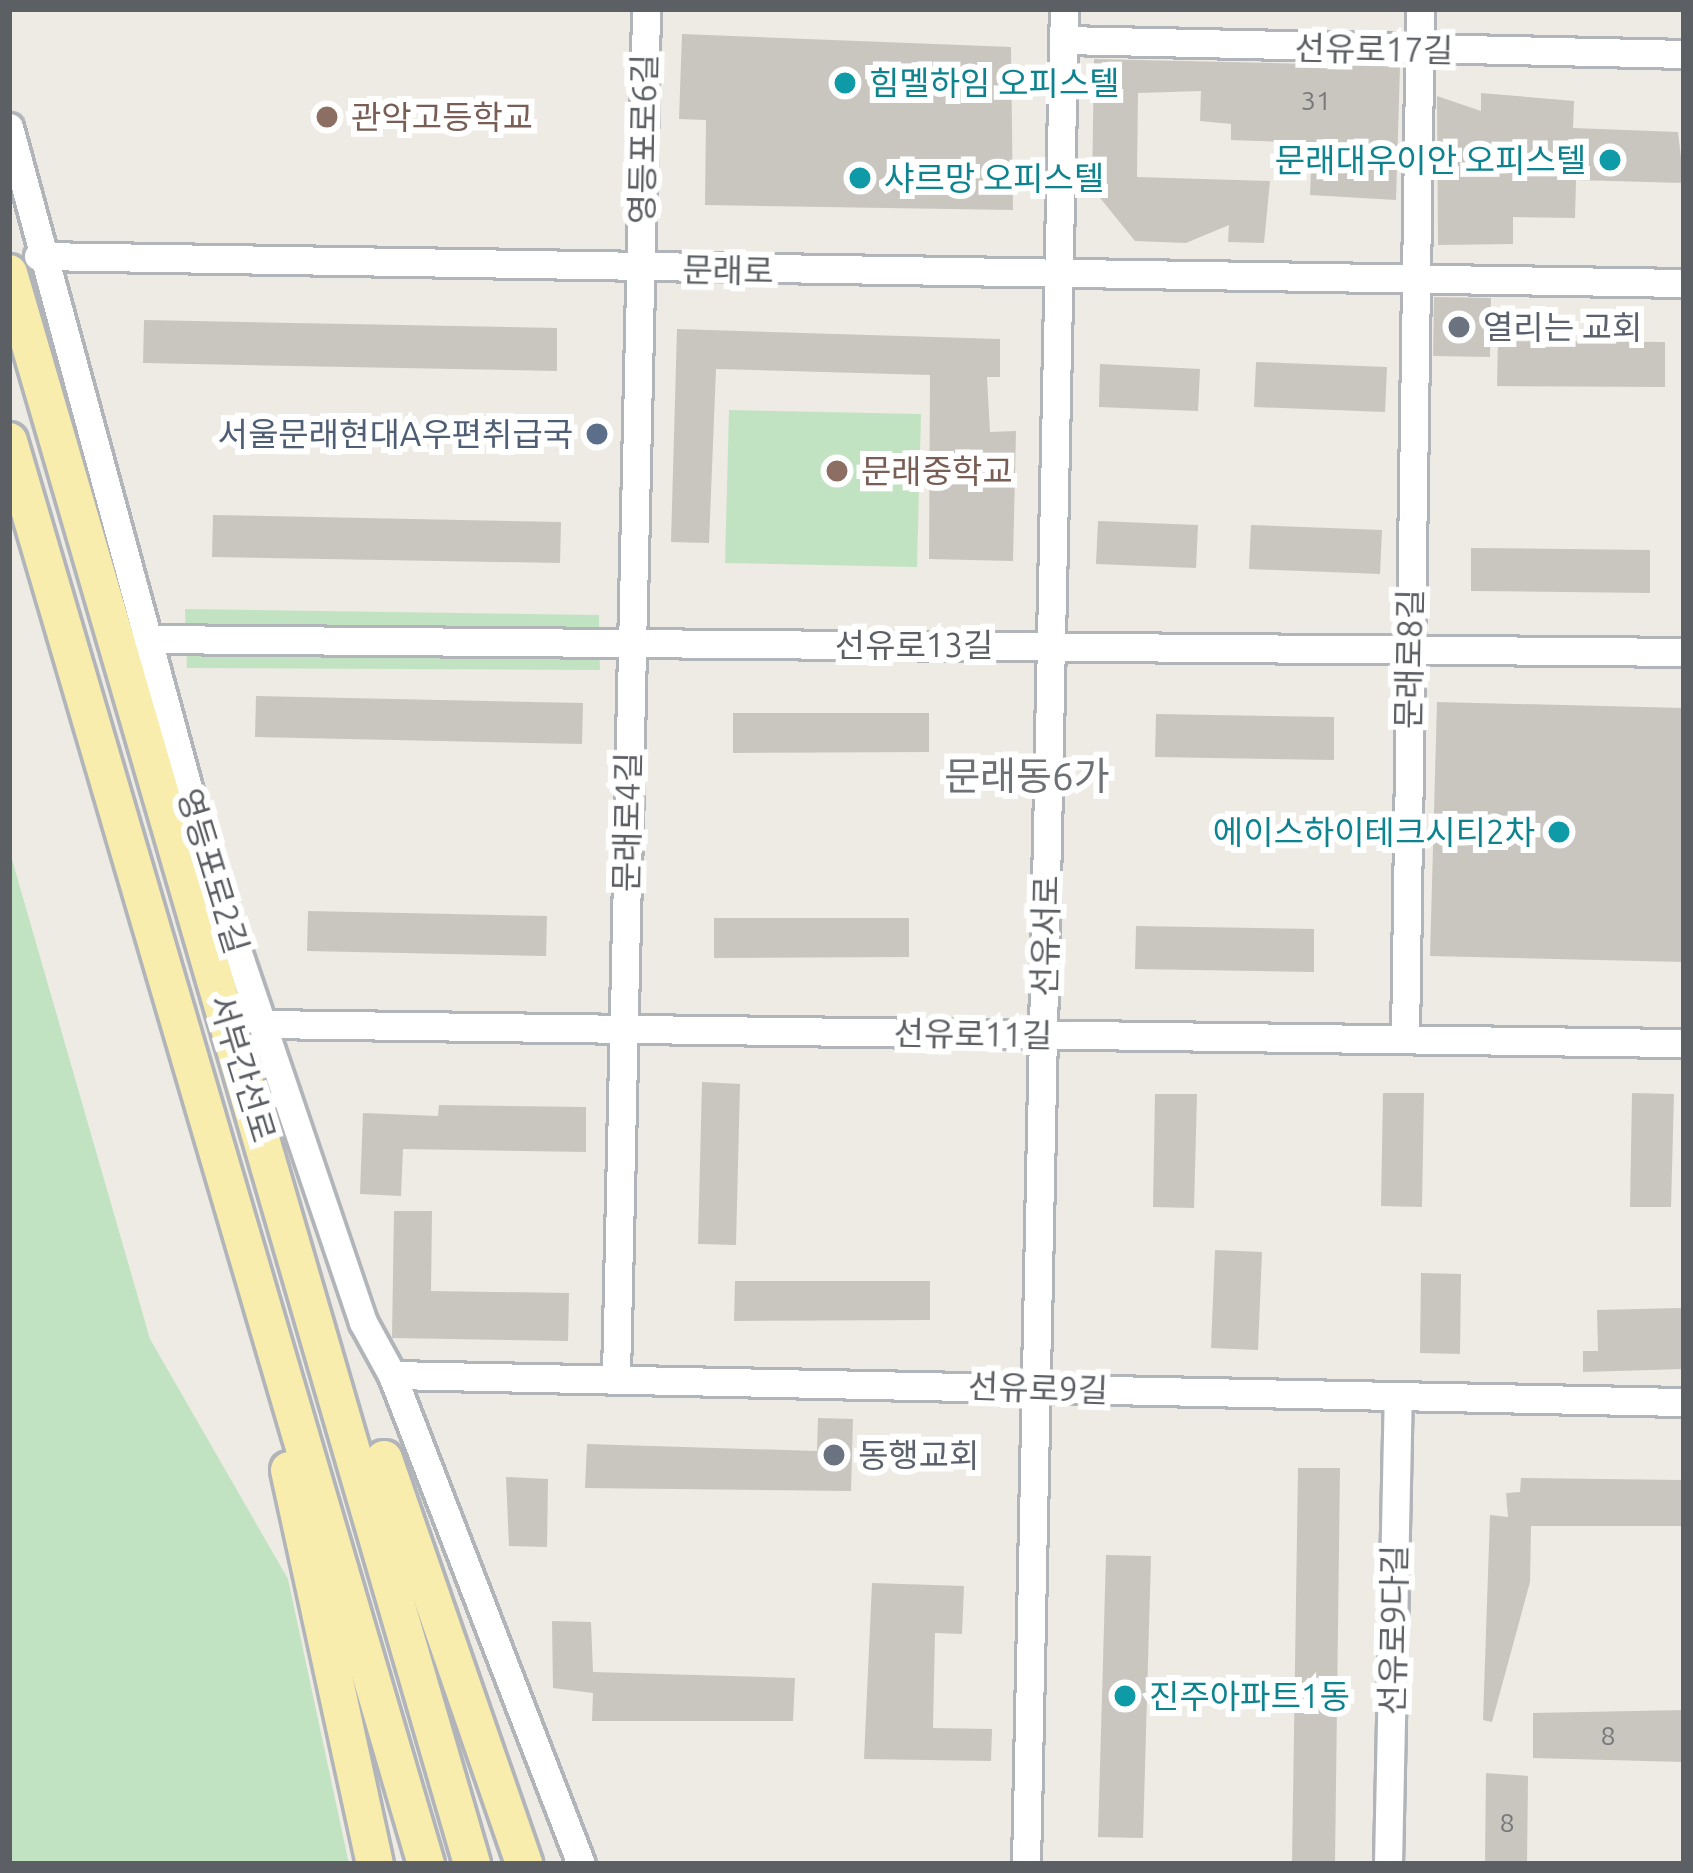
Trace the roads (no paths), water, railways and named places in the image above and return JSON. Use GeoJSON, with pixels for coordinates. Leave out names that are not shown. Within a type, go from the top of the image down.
{"type":"FeatureCollection","features":[{"type":"Feature","properties":{"kind":"main road","name":"서부간선로"},"geometry":{"type":"LineString","coordinates":[[24,264],[472,1864]]}},
{"type":"Feature","properties":{"kind":"main road","name":"서부간선로"},"geometry":{"type":"LineString","coordinates":[[9,441],[426,1864]]}},
{"type":"Feature","properties":{"kind":"main road"},"geometry":{"type":"LineString","coordinates":[[282,1193],[382,1453],[524,1864]]}},
{"type":"Feature","properties":{"kind":"main road"},"geometry":{"type":"LineString","coordinates":[[232,1209],[375,1864]]}},
{"type":"Feature","properties":{"kind":"street","name":"영등포로6길"},"geometry":{"type":"LineString","coordinates":[[640,268],[646,9]]}},
{"type":"Feature","properties":{"kind":"street","name":"선유서로"},"geometry":{"type":"LineString","coordinates":[[1026,1864],[1064,9]]}},
{"type":"Feature","properties":{"kind":"street"},"geometry":{"type":"LineString","coordinates":[[1418,278],[1420,9]]}},
{"type":"Feature","properties":{"kind":"street","name":"선유로17길"},"geometry":{"type":"LineString","coordinates":[[1064,40],[1684,54]]}},
{"type":"Feature","properties":{"kind":"street","name":"영등포로2길"},"geometry":{"type":"LineString","coordinates":[[9,128],[24,264],[262,1024],[363,1322],[392,1375],[580,1864]]}},
{"type":"Feature","properties":{"kind":"street","name":"문래로"},"geometry":{"type":"LineString","coordinates":[[24,264],[1684,283]]}},
{"type":"Feature","properties":{"kind":"street","name":"문래로4길"},"geometry":{"type":"LineString","coordinates":[[616,1376],[640,268]]}},
{"type":"Feature","properties":{"kind":"street","name":"문래로8길"},"geometry":{"type":"LineString","coordinates":[[1405,1039],[1418,278]]}},
{"type":"Feature","properties":{"kind":"street","name":"선유로13길"},"geometry":{"type":"LineString","coordinates":[[143,639],[1684,652]]}},
{"type":"Feature","properties":{"kind":"street","name":"선유로11길"},"geometry":{"type":"LineString","coordinates":[[262,1024],[1684,1043]]}},
{"type":"Feature","properties":{"kind":"street","name":"선유로9길"},"geometry":{"type":"LineString","coordinates":[[392,1375],[616,1376],[1684,1402]]}},
{"type":"Feature","properties":{"kind":"street","name":"선유로9다길"},"geometry":{"type":"LineString","coordinates":[[1388,1864],[1398,1396]]}},
{"type":"Feature","properties":{"kind":"place","name":"힘멜하임 오피스텔"},"geometry":{"type":"Point","coordinates":[845,83]}},
{"type":"Feature","properties":{"kind":"place","name":"관악고등학교"},"geometry":{"type":"Point","coordinates":[327,117]}},
{"type":"Feature","properties":{"kind":"place","name":"문래대우이안 오피스텔"},"geometry":{"type":"Point","coordinates":[1610,160]}},
{"type":"Feature","properties":{"kind":"place","name":"샤르망 오피스텔"},"geometry":{"type":"Point","coordinates":[860,178]}},
{"type":"Feature","properties":{"kind":"place","name":"열리는 교회"},"geometry":{"type":"Point","coordinates":[1459,327]}},
{"type":"Feature","properties":{"kind":"place","name":"서울문래현대A우편취급국"},"geometry":{"type":"Point","coordinates":[597,434]}},
{"type":"Feature","properties":{"kind":"place","name":"문래중학교"},"geometry":{"type":"Point","coordinates":[837,471]}},
{"type":"Feature","properties":{"kind":"place","name":"에이스하이테크시티2차"},"geometry":{"type":"Point","coordinates":[1559,832]}},
{"type":"Feature","properties":{"kind":"place","name":"동행교회"},"geometry":{"type":"Point","coordinates":[834,1455]}},
{"type":"Feature","properties":{"kind":"place","name":"진주아파트1동"},"geometry":{"type":"Point","coordinates":[1125,1696]}},
{"type":"Feature","properties":{"kind":"district","name":"문래동6가"},"geometry":{"type":"Point","coordinates":[1027,776]}}]}
